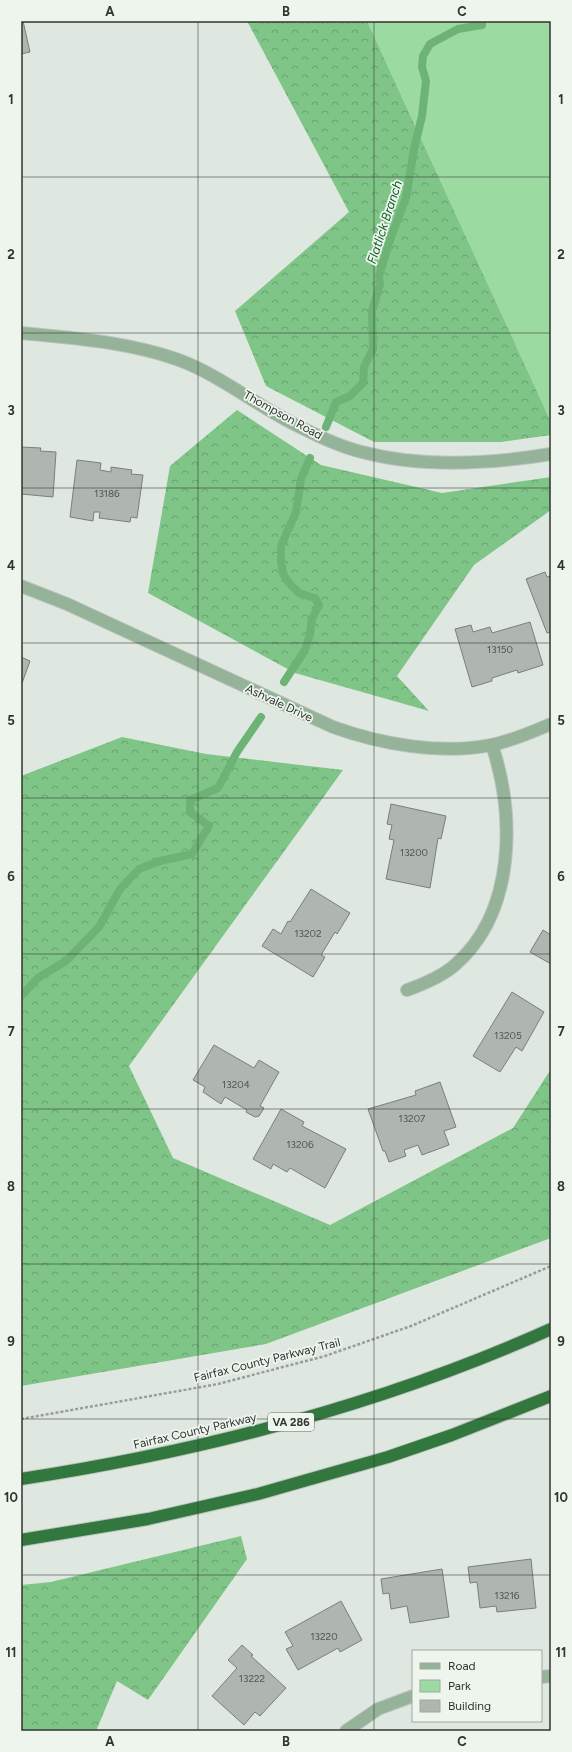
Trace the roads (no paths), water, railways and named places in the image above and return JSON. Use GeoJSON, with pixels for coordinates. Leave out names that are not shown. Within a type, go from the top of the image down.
{"type":"FeatureCollection","features":[{"type":"Feature","properties":{"kind":"highway","name":"Fairfax County Parkway"},"geometry":{"type":"LineString","coordinates":[[21,1479],[107,1466],[194,1447],[310,1417],[418,1382],[507,1349],[551,1329]]}},
{"type":"Feature","properties":{"kind":"highway"},"geometry":{"type":"LineString","coordinates":[[21,1540],[148,1519],[258,1494],[388,1457],[452,1435],[551,1396]]}},
{"type":"Feature","properties":{"kind":"street","name":"Thompson Road"},"geometry":{"type":"LineString","coordinates":[[21,333],[80,339],[155,353],[179,360],[206,372],[288,421],[325,439],[360,452],[386,458],[411,461],[461,462],[551,454]]}},
{"type":"Feature","properties":{"kind":"street","name":"Ashvale Drive"},"geometry":{"type":"LineString","coordinates":[[21,586],[67,604],[332,727],[362,737],[390,744],[459,749],[492,745],[521,737],[551,724]]}},
{"type":"Feature","properties":{"kind":"street"},"geometry":{"type":"LineString","coordinates":[[407,990],[432,980],[455,965],[472,947],[490,916],[500,888],[504,866],[507,819],[500,772],[492,745]]}},
{"type":"Feature","properties":{"kind":"street"},"geometry":{"type":"LineString","coordinates":[[346,1731],[378,1710],[412,1696]]}},
{"type":"Feature","properties":{"kind":"waterway","name":"Flatlick Branch"},"geometry":{"type":"LineString","coordinates":[[326,427],[336,402],[350,396],[363,383],[364,367],[373,349],[372,311],[380,284],[379,276],[391,237],[406,198],[414,149],[422,116],[426,81],[422,67],[423,56],[430,44],[458,29],[482,25],[482,21]]}},
{"type":"Feature","properties":{"kind":"waterway","name":"Flatlick Branch"},"geometry":{"type":"LineString","coordinates":[[284,682],[305,650],[310,634],[312,619],[319,605],[315,598],[299,593],[289,583],[283,574],[281,560],[281,546],[296,512],[301,479],[310,458]]}},
{"type":"Feature","properties":{"kind":"waterway"},"geometry":{"type":"LineString","coordinates":[[21,996],[38,978],[66,961],[99,927],[120,889],[139,869],[160,861],[192,854],[209,826],[190,812],[190,800],[218,788],[237,752],[261,717]]}}]}
